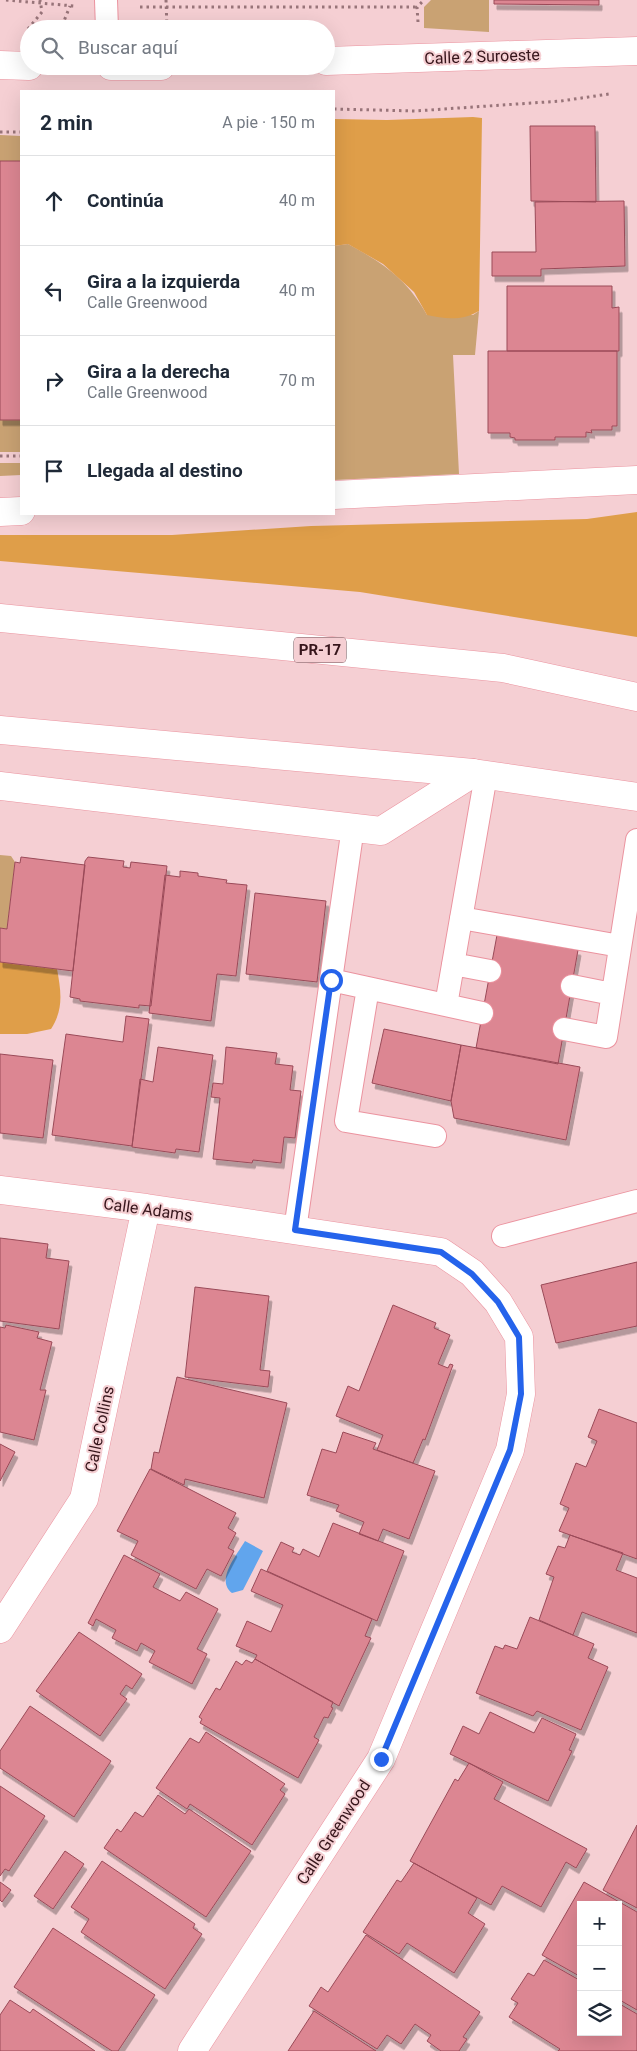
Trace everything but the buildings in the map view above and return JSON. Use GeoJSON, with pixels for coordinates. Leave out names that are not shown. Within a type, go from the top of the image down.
{"type":"FeatureCollection","features":[{"type":"Feature","properties":{"kind":"street","name":"Calle 2 Suroeste"},"geometry":{"type":"LineString","coordinates":[[335,61],[637,50]]}},
{"type":"Feature","properties":{"kind":"street"},"geometry":{"type":"LineString","coordinates":[[0,65],[20,66]]}},
{"type":"Feature","properties":{"kind":"street"},"geometry":{"type":"LineString","coordinates":[[335,495],[637,480]]}},
{"type":"Feature","properties":{"kind":"street"},"geometry":{"type":"LineString","coordinates":[[0,512],[20,511]]}},
{"type":"Feature","properties":{"kind":"street","name":"PR-17"},"geometry":{"type":"LineString","coordinates":[[0,618],[503,668],[637,697]]}},
{"type":"Feature","properties":{"kind":"street"},"geometry":{"type":"LineString","coordinates":[[0,730],[479,774],[637,797]]}},
{"type":"Feature","properties":{"kind":"street"},"geometry":{"type":"LineString","coordinates":[[0,786],[381,831],[479,774]]}},
{"type":"Feature","properties":{"kind":"street","name":"Calle Adams"},"geometry":{"type":"LineString","coordinates":[[0,1190],[146,1208],[295,1230]]}},
{"type":"Feature","properties":{"kind":"street","name":"Calle Collins"},"geometry":{"type":"LineString","coordinates":[[0,1629],[84,1499],[146,1208]]}},
{"type":"Feature","properties":{"kind":"street","name":"Calle Greenwood"},"geometry":{"type":"LineString","coordinates":[[192,2051],[381,1759],[510,1450],[521,1394],[519,1337],[498,1302],[472,1274],[441,1252],[295,1230]]}},
{"type":"Feature","properties":{"kind":"lane"},"geometry":{"type":"LineString","coordinates":[[446,1005],[461,918],[479,774]]}},
{"type":"Feature","properties":{"kind":"lane"},"geometry":{"type":"LineString","coordinates":[[295,1230],[353,827]]}},
{"type":"Feature","properties":{"kind":"lane"},"geometry":{"type":"LineString","coordinates":[[564,1028],[606,1037],[637,840]]}},
{"type":"Feature","properties":{"kind":"lane"},"geometry":{"type":"LineString","coordinates":[[461,918],[620,946]]}},
{"type":"Feature","properties":{"kind":"lane"},"geometry":{"type":"LineString","coordinates":[[453,964],[490,971]]}},
{"type":"Feature","properties":{"kind":"lane"},"geometry":{"type":"LineString","coordinates":[[331,980],[482,1013]]}},
{"type":"Feature","properties":{"kind":"lane"},"geometry":{"type":"LineString","coordinates":[[572,986],[612,994]]}},
{"type":"Feature","properties":{"kind":"lane"},"geometry":{"type":"LineString","coordinates":[[368,988],[346,1121],[435,1136]]}},
{"type":"Feature","properties":{"kind":"lane"},"geometry":{"type":"LineString","coordinates":[[503,1236],[637,1200]]}},
{"type":"Feature","properties":{"kind":"path"},"geometry":{"type":"LineString","coordinates":[[6,0],[40,1],[106,12],[166,7],[417,7]]}},
{"type":"Feature","properties":{"kind":"path"},"geometry":{"type":"LineString","coordinates":[[166,0],[167,20]]}},
{"type":"Feature","properties":{"kind":"path"},"geometry":{"type":"LineString","coordinates":[[35,20],[42,12],[40,1]]}},
{"type":"Feature","properties":{"kind":"path"},"geometry":{"type":"LineString","coordinates":[[65,20],[70,6]]}},
{"type":"Feature","properties":{"kind":"path"},"geometry":{"type":"LineString","coordinates":[[335,109],[414,111],[561,101],[609,94]]}},
{"type":"Feature","properties":{"kind":"path"},"geometry":{"type":"LineString","coordinates":[[0,132],[20,132]]}},
{"type":"Feature","properties":{"kind":"path"},"geometry":{"type":"LineString","coordinates":[[0,456],[20,456]]}},
{"type":"Feature","properties":{"kind":"shaded area"},"geometry":{"type":"Polygon","coordinates":[[[431,0],[489,0],[489,32],[424,28],[424,7],[431,0]]]}},
{"type":"Feature","properties":{"kind":"shaded area"},"geometry":{"type":"Polygon","coordinates":[[[482,118],[479,311],[473,314],[460,318],[427,315],[414,292],[383,264],[348,244],[335,246],[335,119],[482,118]]]}},
{"type":"Feature","properties":{"kind":"shaded area"},"geometry":{"type":"Polygon","coordinates":[[[0,135],[20,136],[20,161],[1,161],[0,167],[0,135]]]}},
{"type":"Feature","properties":{"kind":"shaded area"},"geometry":{"type":"Polygon","coordinates":[[[348,244],[383,265],[411,291],[427,315],[473,315],[479,311],[475,355],[453,355],[459,474],[335,480],[335,246],[348,244]]]}},
{"type":"Feature","properties":{"kind":"shaded area"},"geometry":{"type":"Polygon","coordinates":[[[0,420],[20,420],[20,452],[0,452],[0,420]]]}},
{"type":"Feature","properties":{"kind":"shaded area"},"geometry":{"type":"Polygon","coordinates":[[[0,463],[20,463],[20,475],[0,476],[0,463]]]}},
{"type":"Feature","properties":{"kind":"shaded area"},"geometry":{"type":"Polygon","coordinates":[[[637,512],[637,637],[360,592],[0,561],[0,535],[172,535],[311,526],[587,519],[637,512]]]}},
{"type":"Feature","properties":{"kind":"shaded area"},"geometry":{"type":"Polygon","coordinates":[[[0,855],[11,856],[15,862],[7,929],[0,928],[0,855]]]}},
{"type":"Feature","properties":{"kind":"shaded area"},"geometry":{"type":"Polygon","coordinates":[[[0,962],[57,969],[60,1007],[51,1029],[27,1034],[0,1034],[0,962]]]}},
{"type":"Feature","properties":{"kind":"water"},"geometry":{"type":"Polygon","coordinates":[[[245,1541],[263,1551],[243,1590],[232,1593],[227,1588],[226,1581],[229,1567],[245,1541]]]}},
{"type":"Feature","properties":{"kind":"route"},"geometry":{"type":"LineString","coordinates":[[331,980],[295,1230],[441,1252],[472,1274],[498,1302],[519,1337],[521,1394],[510,1450],[381,1759]]}}]}
